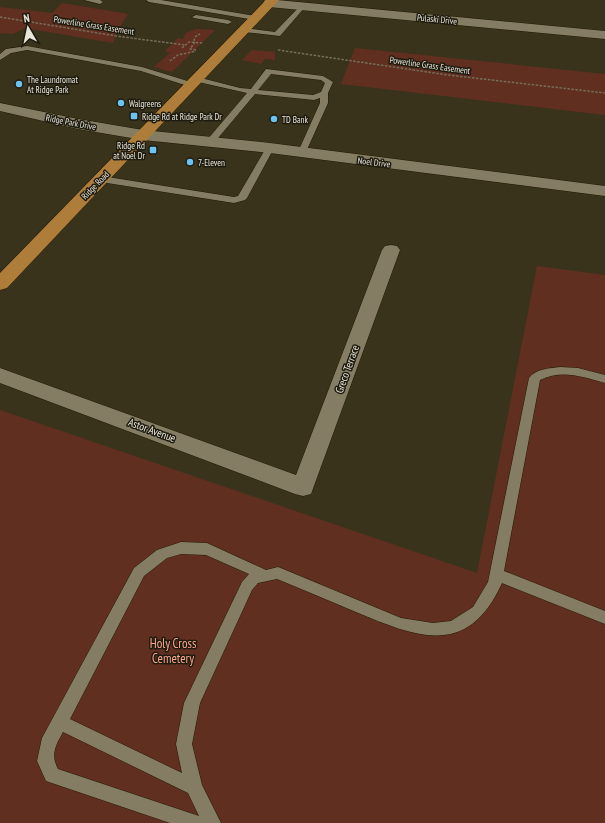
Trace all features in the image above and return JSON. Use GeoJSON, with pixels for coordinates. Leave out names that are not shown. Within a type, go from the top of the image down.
{"type":"FeatureCollection","features":[{"type":"Feature","properties":{"kind":"main road","name":"Ridge Road"},"geometry":{"type":"LineString","coordinates":[[0,284],[194,82],[245,24],[271,2]]}},
{"type":"Feature","properties":{"kind":"street","name":"Pulaski Drive"},"geometry":{"type":"LineString","coordinates":[[271,2],[605,35]]}},
{"type":"Feature","properties":{"kind":"street","name":"Ridge Park Drive"},"geometry":{"type":"LineString","coordinates":[[0,107],[78,124],[143,135]]}},
{"type":"Feature","properties":{"kind":"street","name":"Noel Drive"},"geometry":{"type":"LineString","coordinates":[[143,135],[270,148],[605,191]]}},
{"type":"Feature","properties":{"kind":"street","name":"Greco Terrace"},"geometry":{"type":"LineString","coordinates":[[303,487],[391,250]]}},
{"type":"Feature","properties":{"kind":"street","name":"Astor Avenue"},"geometry":{"type":"LineString","coordinates":[[0,375],[303,487]]}},
{"type":"Feature","properties":{"kind":"lane"},"geometry":{"type":"LineString","coordinates":[[87,0],[100,2]]}},
{"type":"Feature","properties":{"kind":"lane"},"geometry":{"type":"LineString","coordinates":[[149,0],[245,24],[277,34],[303,6]]}},
{"type":"Feature","properties":{"kind":"lane"},"geometry":{"type":"LineString","coordinates":[[196,17],[245,24]]}},
{"type":"Feature","properties":{"kind":"lane"},"geometry":{"type":"LineString","coordinates":[[0,58],[9,51],[27,48],[142,69],[194,82],[240,90],[314,98],[324,103]]}},
{"type":"Feature","properties":{"kind":"lane"},"geometry":{"type":"LineString","coordinates":[[210,142],[269,71],[326,78],[329,84],[324,93],[324,103],[302,152]]}},
{"type":"Feature","properties":{"kind":"lane"},"geometry":{"type":"LineString","coordinates":[[314,98],[324,93]]}},
{"type":"Feature","properties":{"kind":"lane"},"geometry":{"type":"LineString","coordinates":[[101,179],[234,200],[242,198],[270,148]]}},
{"type":"Feature","properties":{"kind":"lane"},"geometry":{"type":"LineString","coordinates":[[212,823],[194,787],[184,744],[192,703],[247,586],[254,578],[278,573],[400,624],[433,630],[454,627],[478,611],[495,583],[535,378],[543,373],[565,370],[605,379]]}},
{"type":"Feature","properties":{"kind":"lane"},"geometry":{"type":"LineString","coordinates":[[196,823],[52,775],[45,761],[48,744],[139,572],[162,554],[181,548],[207,549],[264,575]]}},
{"type":"Feature","properties":{"kind":"lane"},"geometry":{"type":"LineString","coordinates":[[496,574],[605,618]]}},
{"type":"Feature","properties":{"kind":"lane"},"geometry":{"type":"LineString","coordinates":[[60,722],[194,787]]}},
{"type":"Feature","properties":{"kind":"path","name":"Powerline Grass Easement"},"geometry":{"type":"LineString","coordinates":[[0,17],[116,36],[185,45]]}},
{"type":"Feature","properties":{"kind":"path"},"geometry":{"type":"LineString","coordinates":[[190,49],[195,42],[194,40],[196,36],[204,32]]}},
{"type":"Feature","properties":{"kind":"path"},"geometry":{"type":"LineString","coordinates":[[168,65],[176,56],[196,50],[182,48],[189,42],[203,43]]}},
{"type":"Feature","properties":{"kind":"path","name":"Powerline Grass Easement"},"geometry":{"type":"LineString","coordinates":[[278,50],[448,75],[605,93]]}},
{"type":"Feature","properties":{"kind":"green space"},"geometry":{"type":"Polygon","coordinates":[[[62,3],[128,14],[118,30],[113,43],[25,28],[13,34],[0,33],[0,7],[52,13],[62,3]]]}},
{"type":"Feature","properties":{"kind":"green space"},"geometry":{"type":"Polygon","coordinates":[[[196,29],[215,30],[172,72],[154,67],[170,53],[165,51],[178,38],[183,39],[186,33],[196,29]]]}},
{"type":"Feature","properties":{"kind":"green space"},"geometry":{"type":"Polygon","coordinates":[[[355,48],[605,74],[605,115],[341,84],[355,48]]]}},
{"type":"Feature","properties":{"kind":"green space"},"geometry":{"type":"Polygon","coordinates":[[[252,50],[275,52],[275,60],[265,59],[261,64],[242,60],[252,50]]]}},
{"type":"Feature","properties":{"kind":"green space","name":"Holy Cross Cemetery"},"geometry":{"type":"Polygon","coordinates":[[[537,266],[605,275],[605,823],[0,823],[0,410],[477,573],[537,266]]]}},
{"type":"Feature","properties":{"kind":"place","name":"The Laundromat At Ridge Park"},"geometry":{"type":"Point","coordinates":[19,84]}},
{"type":"Feature","properties":{"kind":"place","name":"Walgreens"},"geometry":{"type":"Point","coordinates":[121,103]}},
{"type":"Feature","properties":{"kind":"place","name":"Ridge Rd at Ridge Park Dr"},"geometry":{"type":"Point","coordinates":[134,116]}},
{"type":"Feature","properties":{"kind":"place","name":"TD Bank"},"geometry":{"type":"Point","coordinates":[274,119]}},
{"type":"Feature","properties":{"kind":"place","name":"Ridge Rd at Noel Dr"},"geometry":{"type":"Point","coordinates":[153,150]}},
{"type":"Feature","properties":{"kind":"place","name":"7-Eleven"},"geometry":{"type":"Point","coordinates":[190,162]}}]}
